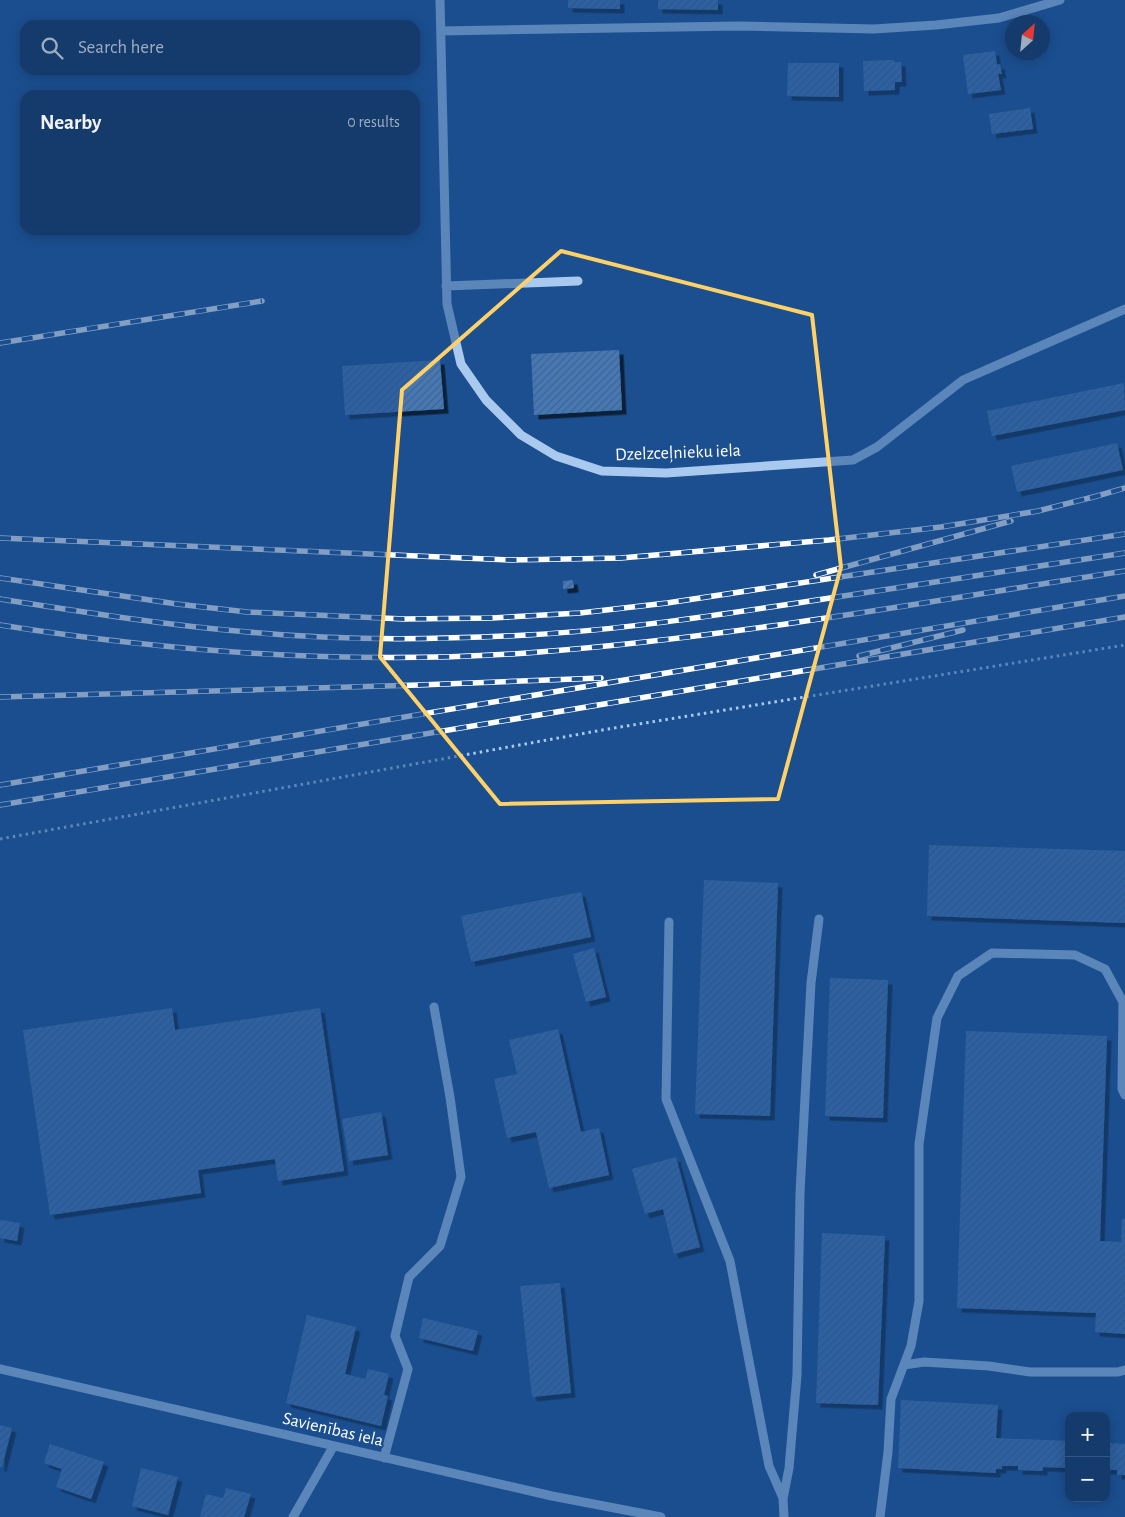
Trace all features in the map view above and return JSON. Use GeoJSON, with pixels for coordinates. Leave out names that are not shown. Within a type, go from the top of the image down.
{"type":"FeatureCollection","features":[{"type":"Feature","properties":{"kind":"street","name":"Dzelzceļnieku iela"},"geometry":{"type":"LineString","coordinates":[[440,0],[446,286],[447,304],[460,364],[486,400],[521,435],[556,456],[602,471],[666,473],[853,460],[878,447],[963,380],[1125,308]]}},
{"type":"Feature","properties":{"kind":"street"},"geometry":{"type":"LineString","coordinates":[[441,30],[738,26],[874,29],[998,18],[1060,0]]}},
{"type":"Feature","properties":{"kind":"street"},"geometry":{"type":"LineString","coordinates":[[446,286],[578,281]]}},
{"type":"Feature","properties":{"kind":"street"},"geometry":{"type":"LineString","coordinates":[[784,1517],[783,1499],[797,1376],[800,1193],[811,983],[819,919]]}},
{"type":"Feature","properties":{"kind":"street"},"geometry":{"type":"LineString","coordinates":[[669,922],[666,1099],[730,1261],[769,1466],[783,1499]]}},
{"type":"Feature","properties":{"kind":"street"},"geometry":{"type":"LineString","coordinates":[[880,1517],[888,1452],[891,1399],[911,1346],[919,1301],[919,1144],[935,1028],[937,1018],[958,976],[992,953],[1075,955],[1105,968],[1124,1000],[1122,1089],[1125,1095]]}},
{"type":"Feature","properties":{"kind":"street"},"geometry":{"type":"LineString","coordinates":[[384,1458],[408,1369],[395,1336],[409,1277],[440,1246],[461,1177],[450,1097],[434,1007]]}},
{"type":"Feature","properties":{"kind":"street"},"geometry":{"type":"LineString","coordinates":[[904,1365],[924,1362],[1030,1372],[1118,1372],[1125,1370]]}},
{"type":"Feature","properties":{"kind":"street","name":"Savienības iela"},"geometry":{"type":"LineString","coordinates":[[0,1369],[332,1447],[552,1496],[660,1517]]}},
{"type":"Feature","properties":{"kind":"street"},"geometry":{"type":"LineString","coordinates":[[293,1517],[332,1447]]}},
{"type":"Feature","properties":{"kind":"path"},"geometry":{"type":"LineString","coordinates":[[0,839],[608,729],[1125,645]]}},
{"type":"Feature","properties":{"kind":"highlighted area"},"geometry":{"type":"Polygon","coordinates":[[[561,251],[812,315],[841,567],[778,799],[500,804],[380,657],[402,390],[561,251]]]}},
{"type":"Feature","properties":{"kind":"building"},"geometry":{"type":"Polygon","coordinates":[[[568,0],[620,0],[620,9],[568,8],[568,0]]]}},
{"type":"Feature","properties":{"kind":"building"},"geometry":{"type":"Polygon","coordinates":[[[658,0],[718,0],[718,10],[658,9],[658,0]]]}},
{"type":"Feature","properties":{"kind":"building"},"geometry":{"type":"Polygon","coordinates":[[[995,51],[997,65],[1000,64],[1002,74],[998,74],[1001,90],[968,94],[963,55],[995,51]]]}},
{"type":"Feature","properties":{"kind":"building"},"geometry":{"type":"Polygon","coordinates":[[[894,60],[894,62],[901,62],[902,82],[895,82],[895,90],[864,91],[863,61],[894,60]]]}},
{"type":"Feature","properties":{"kind":"building"},"geometry":{"type":"Polygon","coordinates":[[[788,63],[839,63],[839,97],[787,96],[788,63]]]}},
{"type":"Feature","properties":{"kind":"building"},"geometry":{"type":"Polygon","coordinates":[[[1030,108],[1033,129],[992,134],[989,114],[1030,108]]]}},
{"type":"Feature","properties":{"kind":"building"},"geometry":{"type":"Polygon","coordinates":[[[619,350],[622,410],[534,415],[531,354],[619,350]]]}},
{"type":"Feature","properties":{"kind":"building"},"geometry":{"type":"Polygon","coordinates":[[[440,360],[444,409],[345,415],[342,366],[440,360]]]}},
{"type":"Feature","properties":{"kind":"building"},"geometry":{"type":"Polygon","coordinates":[[[1124,383],[1125,410],[992,436],[987,411],[1124,383]]]}},
{"type":"Feature","properties":{"kind":"building"},"geometry":{"type":"Polygon","coordinates":[[[1117,443],[1123,470],[1017,492],[1011,466],[1117,443]]]}},
{"type":"Feature","properties":{"kind":"building"},"geometry":{"type":"Polygon","coordinates":[[[573,580],[574,588],[563,589],[563,581],[573,580]]]}},
{"type":"Feature","properties":{"kind":"building"},"geometry":{"type":"Polygon","coordinates":[[[929,845],[1125,851],[1125,923],[927,916],[929,845]]]}},
{"type":"Feature","properties":{"kind":"building"},"geometry":{"type":"Polygon","coordinates":[[[704,880],[778,883],[770,1116],[695,1114],[704,880]]]}},
{"type":"Feature","properties":{"kind":"building"},"geometry":{"type":"Polygon","coordinates":[[[581,892],[591,937],[471,962],[461,916],[581,892]]]}},
{"type":"Feature","properties":{"kind":"building"},"geometry":{"type":"Polygon","coordinates":[[[594,948],[606,997],[586,1002],[573,954],[594,948]]]}},
{"type":"Feature","properties":{"kind":"building"},"geometry":{"type":"Polygon","coordinates":[[[830,978],[888,980],[883,1118],[825,1116],[830,978]]]}},
{"type":"Feature","properties":{"kind":"building"},"geometry":{"type":"Polygon","coordinates":[[[172,1008],[175,1030],[320,1008],[344,1171],[278,1181],[275,1159],[198,1170],[201,1193],[50,1215],[23,1030],[172,1008]]]}},
{"type":"Feature","properties":{"kind":"building"},"geometry":{"type":"Polygon","coordinates":[[[558,1029],[581,1132],[599,1128],[609,1175],[549,1188],[536,1132],[507,1138],[494,1079],[517,1074],[509,1040],[558,1029]]]}},
{"type":"Feature","properties":{"kind":"building"},"geometry":{"type":"Polygon","coordinates":[[[966,1031],[1107,1036],[1100,1241],[1121,1242],[1122,1219],[1125,1219],[1125,1334],[1095,1332],[1096,1313],[957,1308],[966,1031]]]}},
{"type":"Feature","properties":{"kind":"building"},"geometry":{"type":"Polygon","coordinates":[[[381,1112],[388,1155],[349,1161],[342,1119],[381,1112]]]}},
{"type":"Feature","properties":{"kind":"building"},"geometry":{"type":"Polygon","coordinates":[[[676,1157],[700,1247],[674,1254],[663,1209],[645,1214],[632,1169],[676,1157]]]}},
{"type":"Feature","properties":{"kind":"building"},"geometry":{"type":"Polygon","coordinates":[[[0,1220],[20,1223],[17,1241],[0,1238],[0,1220]]]}},
{"type":"Feature","properties":{"kind":"building"},"geometry":{"type":"Polygon","coordinates":[[[822,1233],[885,1236],[878,1405],[816,1403],[822,1233]]]}},
{"type":"Feature","properties":{"kind":"building"},"geometry":{"type":"Polygon","coordinates":[[[560,1283],[571,1393],[532,1397],[520,1286],[560,1283]]]}},
{"type":"Feature","properties":{"kind":"building"},"geometry":{"type":"Polygon","coordinates":[[[307,1315],[356,1327],[345,1374],[365,1379],[368,1369],[389,1374],[384,1395],[388,1396],[381,1426],[286,1403],[307,1315]]]}},
{"type":"Feature","properties":{"kind":"building"},"geometry":{"type":"Polygon","coordinates":[[[423,1318],[478,1331],[473,1351],[419,1338],[423,1318]]]}},
{"type":"Feature","properties":{"kind":"building"},"geometry":{"type":"Polygon","coordinates":[[[901,1400],[998,1405],[996,1438],[1065,1441],[1065,1468],[1043,1467],[1043,1471],[1018,1470],[1018,1466],[1002,1466],[1002,1469],[996,1469],[996,1473],[898,1468],[901,1400]]]}},
{"type":"Feature","properties":{"kind":"building"},"geometry":{"type":"Polygon","coordinates":[[[0,1425],[12,1428],[2,1467],[0,1467],[0,1425]]]}},
{"type":"Feature","properties":{"kind":"building"},"geometry":{"type":"Polygon","coordinates":[[[1110,1443],[1125,1444],[1125,1475],[1117,1475],[1117,1470],[1110,1470],[1110,1443]]]}},
{"type":"Feature","properties":{"kind":"building"},"geometry":{"type":"Polygon","coordinates":[[[50,1444],[104,1462],[91,1499],[56,1487],[62,1469],[44,1463],[50,1444]]]}},
{"type":"Feature","properties":{"kind":"building"},"geometry":{"type":"Polygon","coordinates":[[[141,1468],[178,1477],[168,1515],[132,1506],[141,1468]]]}},
{"type":"Feature","properties":{"kind":"building"},"geometry":{"type":"Polygon","coordinates":[[[226,1488],[251,1494],[244,1517],[200,1517],[206,1494],[223,1498],[226,1488]]]}},
{"type":"Feature","properties":{"kind":"railway"},"geometry":{"type":"LineString","coordinates":[[0,343],[262,301]]}},
{"type":"Feature","properties":{"kind":"railway"},"geometry":{"type":"LineString","coordinates":[[1090,498],[1125,488]]}},
{"type":"Feature","properties":{"kind":"railway"},"geometry":{"type":"LineString","coordinates":[[0,538],[511,560],[621,558],[829,540],[941,527],[1038,511],[1097,496]]}},
{"type":"Feature","properties":{"kind":"railway"},"geometry":{"type":"LineString","coordinates":[[816,575],[1011,521]]}},
{"type":"Feature","properties":{"kind":"railway"},"geometry":{"type":"LineString","coordinates":[[0,578],[177,604],[247,612],[404,619],[492,618],[580,613],[667,603],[1125,534]]}},
{"type":"Feature","properties":{"kind":"railway"},"geometry":{"type":"LineString","coordinates":[[0,599],[155,622],[283,635],[388,639],[492,637],[597,630],[666,622],[1125,553]]}},
{"type":"Feature","properties":{"kind":"railway"},"geometry":{"type":"LineString","coordinates":[[0,625],[67,635],[201,650],[336,657],[404,658],[471,656],[612,645],[759,628],[1125,571]]}},
{"type":"Feature","properties":{"kind":"railway"},"geometry":{"type":"LineString","coordinates":[[0,785],[1125,596]]}},
{"type":"Feature","properties":{"kind":"railway"},"geometry":{"type":"LineString","coordinates":[[0,805],[1125,617]]}},
{"type":"Feature","properties":{"kind":"railway"},"geometry":{"type":"LineString","coordinates":[[859,656],[963,630]]}},
{"type":"Feature","properties":{"kind":"railway"},"geometry":{"type":"LineString","coordinates":[[0,697],[601,678]]}}]}
